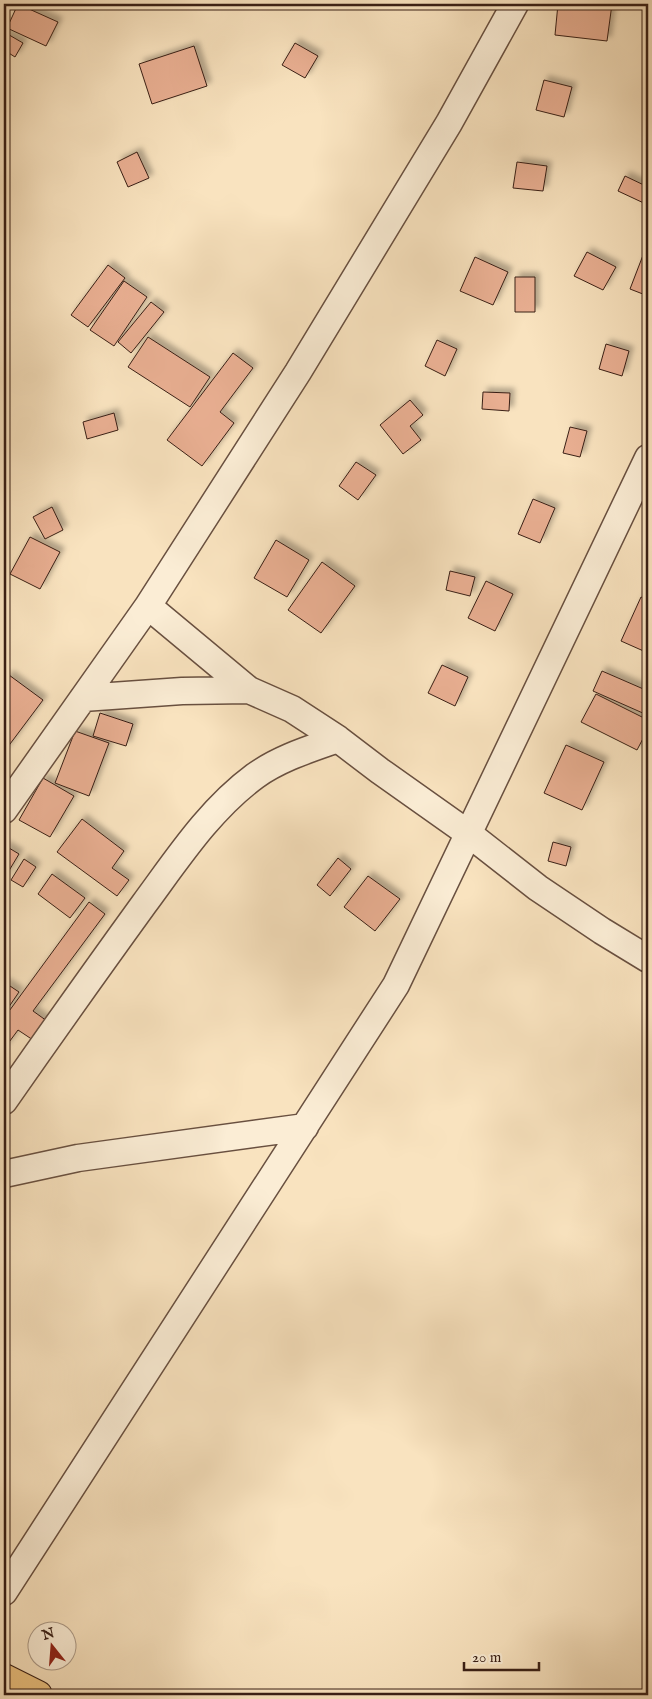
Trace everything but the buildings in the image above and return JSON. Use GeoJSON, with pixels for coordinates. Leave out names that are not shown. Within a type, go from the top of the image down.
{"type":"FeatureCollection","features":[{"type":"Feature","properties":{"kind":"main road"},"geometry":{"type":"LineString","coordinates":[[4,1678],[38,1695]]}},
{"type":"Feature","properties":{"kind":"street"},"geometry":{"type":"LineString","coordinates":[[4,810],[148,606],[308,355],[449,124],[515,4]]}},
{"type":"Feature","properties":{"kind":"street"},"geometry":{"type":"LineString","coordinates":[[4,1592],[396,985],[648,458]]}},
{"type":"Feature","properties":{"kind":"street"},"geometry":{"type":"LineString","coordinates":[[148,606],[249,690],[292,709],[338,739],[469,834],[538,888],[648,959]]}},
{"type":"Feature","properties":{"kind":"street"},"geometry":{"type":"LineString","coordinates":[[84,698],[182,691],[249,690]]}},
{"type":"Feature","properties":{"kind":"street"},"geometry":{"type":"LineString","coordinates":[[4,1102],[129,925],[195,834],[215,811],[257,774],[279,761],[338,739]]}},
{"type":"Feature","properties":{"kind":"street"},"geometry":{"type":"LineString","coordinates":[[4,1174],[78,1158],[305,1127]]}}]}
